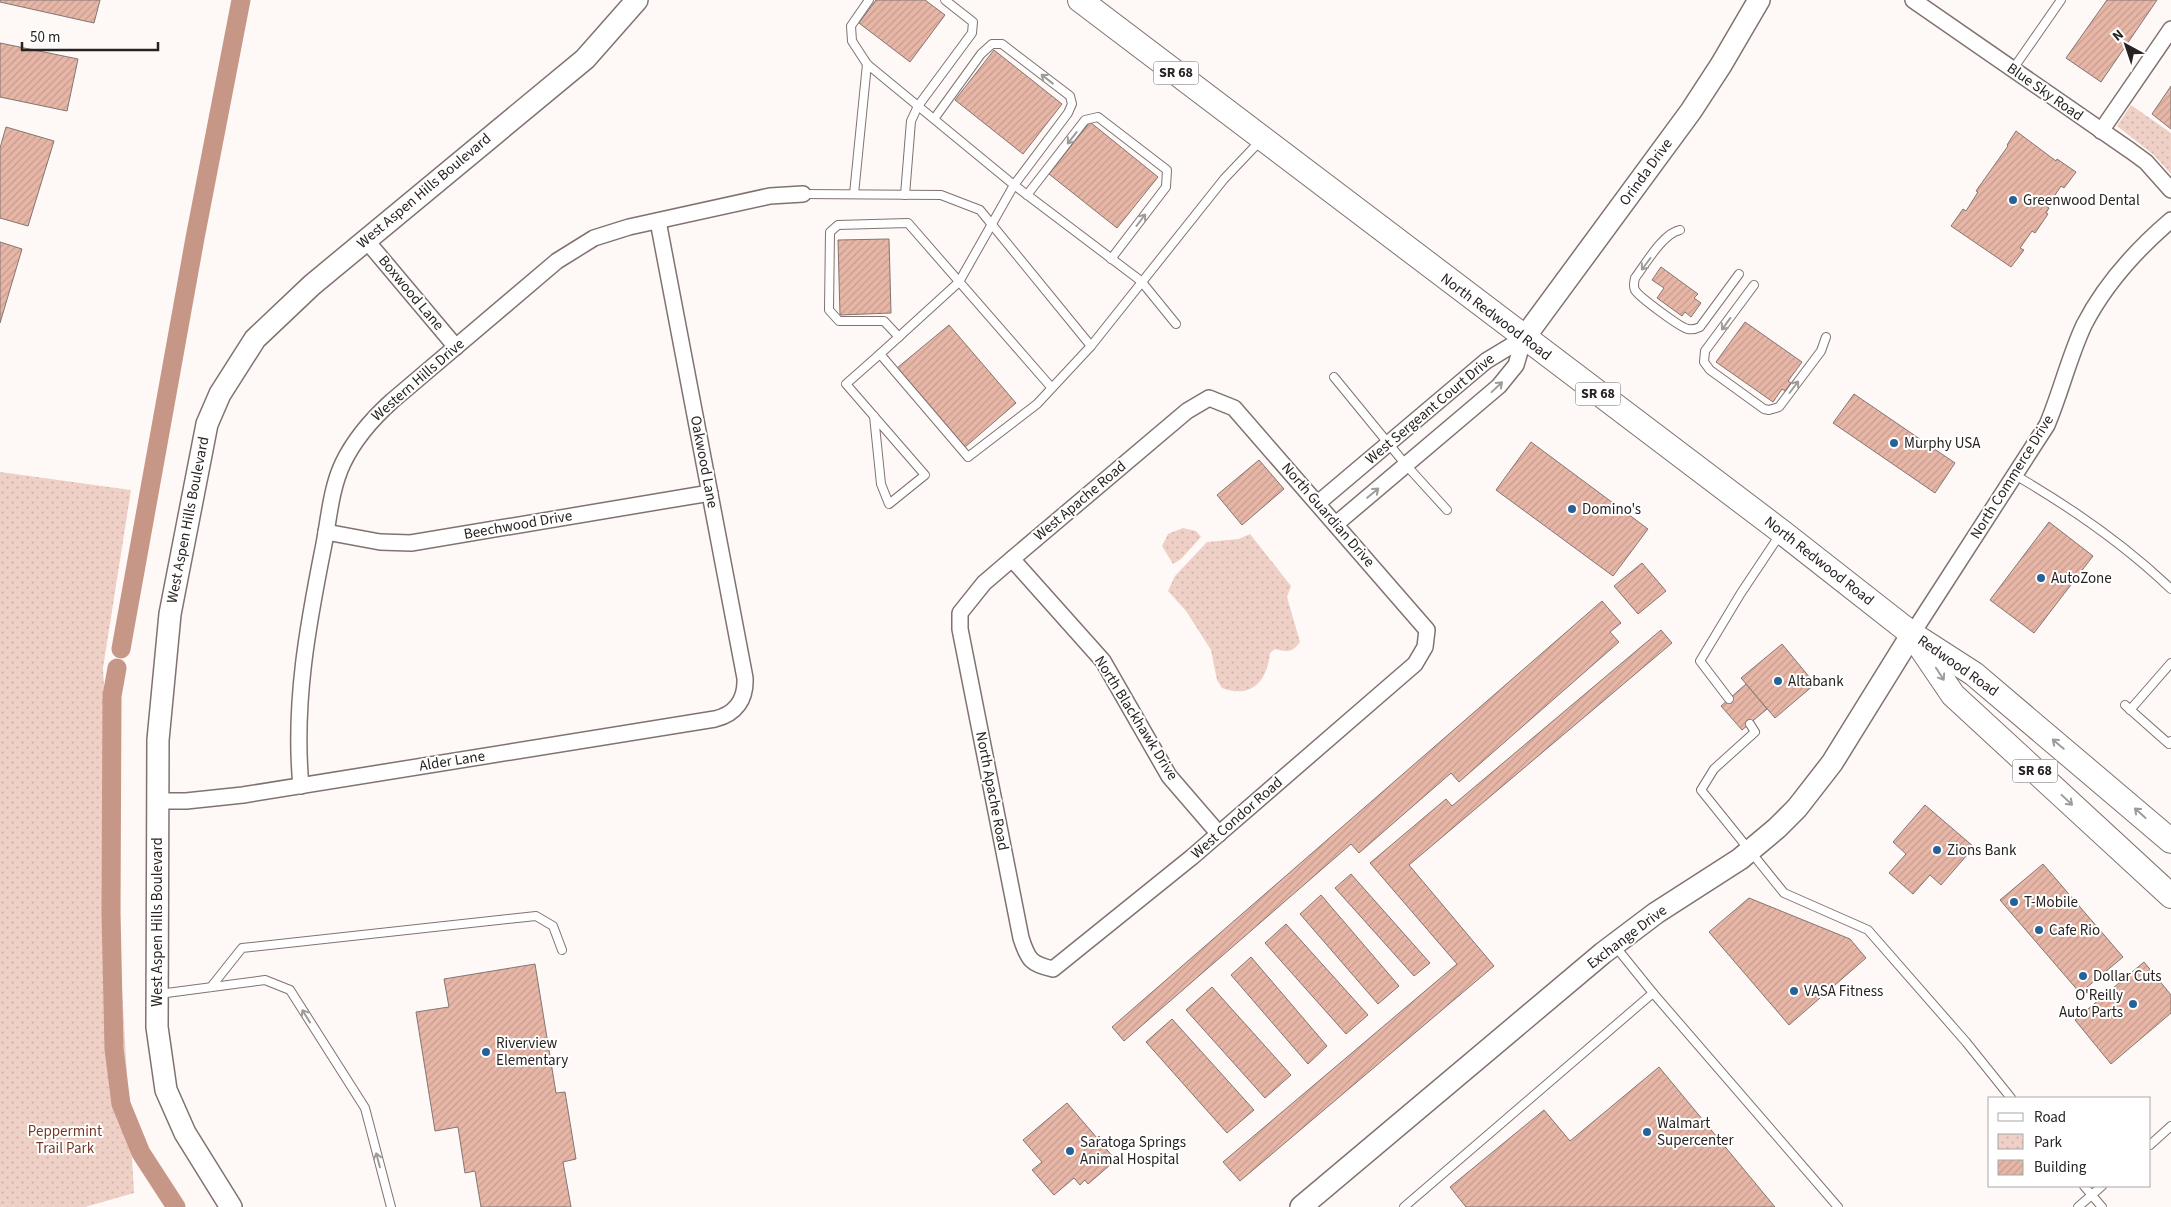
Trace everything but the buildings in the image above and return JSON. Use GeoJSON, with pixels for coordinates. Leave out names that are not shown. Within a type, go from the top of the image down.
{"type":"FeatureCollection","features":[{"type":"Feature","properties":{"kind":"main road","name":"North Redwood Road"},"geometry":{"type":"LineString","coordinates":[[1080,0],[1782,532],[1912,634]]}},
{"type":"Feature","properties":{"kind":"main road","name":"Redwood Road"},"geometry":{"type":"LineString","coordinates":[[1912,634],[1974,674],[2171,840]]}},
{"type":"Feature","properties":{"kind":"main road","name":"Redwood Road"},"geometry":{"type":"LineString","coordinates":[[1912,634],[1953,695],[2171,896]]}},
{"type":"Feature","properties":{"kind":"street","name":"West Aspen Hills Boulevard"},"geometry":{"type":"LineString","coordinates":[[231,1207],[185,1133],[166,1090],[157,1027],[158,740],[170,614],[207,424],[220,394],[255,339],[312,285],[585,59],[637,0]]}},
{"type":"Feature","properties":{"kind":"street","name":"Orinda Drive"},"geometry":{"type":"LineString","coordinates":[[1524,338],[1691,111],[1721,65],[1759,0]]}},
{"type":"Feature","properties":{"kind":"street","name":"Blue Sky Road"},"geometry":{"type":"LineString","coordinates":[[1913,0],[2146,162],[2171,190]]}},
{"type":"Feature","properties":{"kind":"street"},"geometry":{"type":"LineString","coordinates":[[2101,131],[2171,29]]}},
{"type":"Feature","properties":{"kind":"street","name":"Western Hills Drive"},"geometry":{"type":"LineString","coordinates":[[302,786],[298,727],[304,658],[337,478],[358,438],[380,412],[557,261],[575,249],[611,232],[770,196],[803,194]]}},
{"type":"Feature","properties":{"kind":"street","name":"North Commerce Drive"},"geometry":{"type":"LineString","coordinates":[[1912,634],[2047,425],[2058,400],[2078,340],[2098,302],[2115,276],[2171,220]]}},
{"type":"Feature","properties":{"kind":"street","name":"Oakwood Lane"},"geometry":{"type":"LineString","coordinates":[[658,221],[745,678],[745,687],[740,703]]}},
{"type":"Feature","properties":{"kind":"street","name":"Boxwood Lane"},"geometry":{"type":"LineString","coordinates":[[366,240],[456,346]]}},
{"type":"Feature","properties":{"kind":"street","name":"West Sergeant Court Drive"},"geometry":{"type":"LineString","coordinates":[[1318,503],[1486,361],[1524,338]]}},
{"type":"Feature","properties":{"kind":"street","name":"West Sergeant Court Drive"},"geometry":{"type":"LineString","coordinates":[[1336,524],[1504,382],[1516,365],[1522,352],[1524,338]]}},
{"type":"Feature","properties":{"kind":"street","name":"North Guardian Drive"},"geometry":{"type":"LineString","coordinates":[[1208,398],[1234,408],[1318,503],[1427,630],[1425,647]]}},
{"type":"Feature","properties":{"kind":"street","name":"West Apache Road"},"geometry":{"type":"LineString","coordinates":[[960,613],[984,583],[1187,410],[1208,398]]}},
{"type":"Feature","properties":{"kind":"street","name":"Beechwood Drive"},"geometry":{"type":"LineString","coordinates":[[326,532],[373,541],[411,543],[710,493]]}},
{"type":"Feature","properties":{"kind":"street","name":"North Blackhawk Drive"},"geometry":{"type":"LineString","coordinates":[[1012,559],[1103,661],[1169,776],[1219,834]]}},
{"type":"Feature","properties":{"kind":"street","name":"North Apache Road"},"geometry":{"type":"LineString","coordinates":[[960,613],[960,629],[1022,938],[1026,955],[1036,966]]}},
{"type":"Feature","properties":{"kind":"street","name":"Exchange Drive"},"geometry":{"type":"LineString","coordinates":[[1302,1207],[1614,945],[1656,913],[1750,852],[1778,828],[1815,786],[1912,634]]}},
{"type":"Feature","properties":{"kind":"street","name":"West Condor Road"},"geometry":{"type":"LineString","coordinates":[[1036,966],[1053,969],[1219,834],[1411,668],[1425,647]]}},
{"type":"Feature","properties":{"kind":"street","name":"Alder Lane"},"geometry":{"type":"LineString","coordinates":[[158,801],[215,799],[715,719],[729,714],[740,703]]}},
{"type":"Feature","properties":{"kind":"lane"},"geometry":{"type":"LineString","coordinates":[[869,0],[851,26],[852,41],[867,64],[1014,185],[1141,281],[1176,324]]}},
{"type":"Feature","properties":{"kind":"lane"},"geometry":{"type":"LineString","coordinates":[[904,195],[911,121],[918,106],[972,33],[973,22],[945,0]]}},
{"type":"Feature","properties":{"kind":"lane"},"geometry":{"type":"LineString","coordinates":[[2013,69],[2060,0]]}},
{"type":"Feature","properties":{"kind":"lane"},"geometry":{"type":"LineString","coordinates":[[874,416],[881,484],[889,504],[925,475],[874,416],[846,384],[959,282],[1014,185],[1068,113],[1072,104],[1070,96],[1002,44],[992,44],[981,54],[934,119]]}},
{"type":"Feature","properties":{"kind":"lane"},"geometry":{"type":"LineString","coordinates":[[854,194],[867,64]]}},
{"type":"Feature","properties":{"kind":"lane"},"geometry":{"type":"LineString","coordinates":[[1027,195],[1085,120],[1098,117],[1167,170],[1166,187],[1112,259]]}},
{"type":"Feature","properties":{"kind":"lane"},"geometry":{"type":"LineString","coordinates":[[880,354],[968,457],[1037,404],[1091,346],[1224,179],[1263,139]]}},
{"type":"Feature","properties":{"kind":"lane"},"geometry":{"type":"LineString","coordinates":[[803,194],[941,195],[980,210],[1091,346]]}},
{"type":"Feature","properties":{"kind":"lane"},"geometry":{"type":"LineString","coordinates":[[899,337],[884,321],[839,321],[830,310],[830,232],[838,225],[908,223],[1051,387]]}},
{"type":"Feature","properties":{"kind":"lane"},"geometry":{"type":"LineString","coordinates":[[1680,230],[1672,232],[1665,238],[1635,278],[1634,283],[1634,288],[1640,295],[1677,323],[1690,330],[1700,327],[1739,274]]}},
{"type":"Feature","properties":{"kind":"lane"},"geometry":{"type":"LineString","coordinates":[[1754,285],[1704,356],[1706,366],[1756,403],[1769,410],[1779,407],[1821,351],[1826,337]]}},
{"type":"Feature","properties":{"kind":"lane"},"geometry":{"type":"LineString","coordinates":[[1334,376],[1406,465],[1447,510]]}},
{"type":"Feature","properties":{"kind":"lane"},"geometry":{"type":"LineString","coordinates":[[2016,475],[2095,525],[2171,588]]}},
{"type":"Feature","properties":{"kind":"lane"},"geometry":{"type":"LineString","coordinates":[[1729,699],[1700,661],[1741,593],[1782,532]]}},
{"type":"Feature","properties":{"kind":"lane"},"geometry":{"type":"LineString","coordinates":[[2171,663],[2127,708],[2169,744],[2171,741]]}},
{"type":"Feature","properties":{"kind":"lane"},"geometry":{"type":"LineString","coordinates":[[1750,724],[1755,732],[1714,769],[1701,790],[1784,893],[1868,930],[1966,1042],[2011,1097]]}},
{"type":"Feature","properties":{"kind":"lane"},"geometry":{"type":"LineString","coordinates":[[211,987],[242,948],[497,920],[536,916],[553,926],[562,950]]}},
{"type":"Feature","properties":{"kind":"lane"},"geometry":{"type":"LineString","coordinates":[[1614,945],[1653,993],[1838,1207]]}},
{"type":"Feature","properties":{"kind":"lane"},"geometry":{"type":"LineString","coordinates":[[157,994],[266,980],[290,990],[365,1108],[391,1207]]}},
{"type":"Feature","properties":{"kind":"lane"},"geometry":{"type":"LineString","coordinates":[[1404,1207],[1653,993]]}},
{"type":"Feature","properties":{"kind":"lane"},"geometry":{"type":"LineString","coordinates":[[2151,1143],[2171,1126]]}},
{"type":"Feature","properties":{"kind":"lane"},"geometry":{"type":"LineString","coordinates":[[2085,1187],[2102,1207]]}},
{"type":"Feature","properties":{"kind":"lane"},"geometry":{"type":"LineString","coordinates":[[2078,1207],[2101,1187]]}},
{"type":"Feature","properties":{"kind":"green space"},"geometry":{"type":"Polygon","coordinates":[[[2131,105],[2171,133],[2171,174],[2154,155],[2117,126],[2131,105]]]}},
{"type":"Feature","properties":{"kind":"green space","name":"Peppermint Trail Park"},"geometry":{"type":"Polygon","coordinates":[[[0,472],[131,490],[103,668],[134,1193],[85,1207],[0,1207],[0,472]]]}},
{"type":"Feature","properties":{"kind":"green space"},"geometry":{"type":"Polygon","coordinates":[[[1183,528],[1196,531],[1201,537],[1181,559],[1173,564],[1162,546],[1168,534],[1183,528]]]}},
{"type":"Feature","properties":{"kind":"green space"},"geometry":{"type":"Polygon","coordinates":[[[1250,534],[1291,586],[1287,597],[1300,642],[1292,650],[1275,649],[1270,653],[1265,672],[1256,686],[1241,691],[1232,691],[1222,688],[1217,680],[1211,650],[1186,611],[1168,591],[1175,576],[1207,542],[1239,539],[1250,534]]]}},
{"type":"Feature","properties":{"kind":"waterway"},"geometry":{"type":"LineString","coordinates":[[121,649],[195,238],[241,0]]}},
{"type":"Feature","properties":{"kind":"waterway"},"geometry":{"type":"LineString","coordinates":[[117,668],[112,696],[111,912],[114,1049],[121,1104],[141,1153],[176,1207]]}},
{"type":"Feature","properties":{"kind":"place","name":"Greenwood Dental"},"geometry":{"type":"Point","coordinates":[2013,200]}},
{"type":"Feature","properties":{"kind":"place","name":"Murphy USA"},"geometry":{"type":"Point","coordinates":[1894,443]}},
{"type":"Feature","properties":{"kind":"place","name":"Domino's"},"geometry":{"type":"Point","coordinates":[1572,509]}},
{"type":"Feature","properties":{"kind":"place","name":"AutoZone"},"geometry":{"type":"Point","coordinates":[2041,578]}},
{"type":"Feature","properties":{"kind":"place","name":"Altabank"},"geometry":{"type":"Point","coordinates":[1778,681]}},
{"type":"Feature","properties":{"kind":"place","name":"Zions Bank"},"geometry":{"type":"Point","coordinates":[1937,850]}},
{"type":"Feature","properties":{"kind":"place","name":"T-Mobile"},"geometry":{"type":"Point","coordinates":[2014,902]}},
{"type":"Feature","properties":{"kind":"place","name":"Cafe Rio"},"geometry":{"type":"Point","coordinates":[2039,930]}},
{"type":"Feature","properties":{"kind":"place","name":"Dollar Cuts"},"geometry":{"type":"Point","coordinates":[2083,976]}},
{"type":"Feature","properties":{"kind":"place","name":"VASA Fitness"},"geometry":{"type":"Point","coordinates":[1794,991]}},
{"type":"Feature","properties":{"kind":"place","name":"O'Reilly Auto Parts"},"geometry":{"type":"Point","coordinates":[2133,1004]}},
{"type":"Feature","properties":{"kind":"place","name":"Riverview Elementary"},"geometry":{"type":"Point","coordinates":[486,1052]}},
{"type":"Feature","properties":{"kind":"place","name":"Walmart Supercenter"},"geometry":{"type":"Point","coordinates":[1647,1132]}},
{"type":"Feature","properties":{"kind":"place","name":"Saratoga Springs Animal Hospital"},"geometry":{"type":"Point","coordinates":[1070,1151]}}]}
